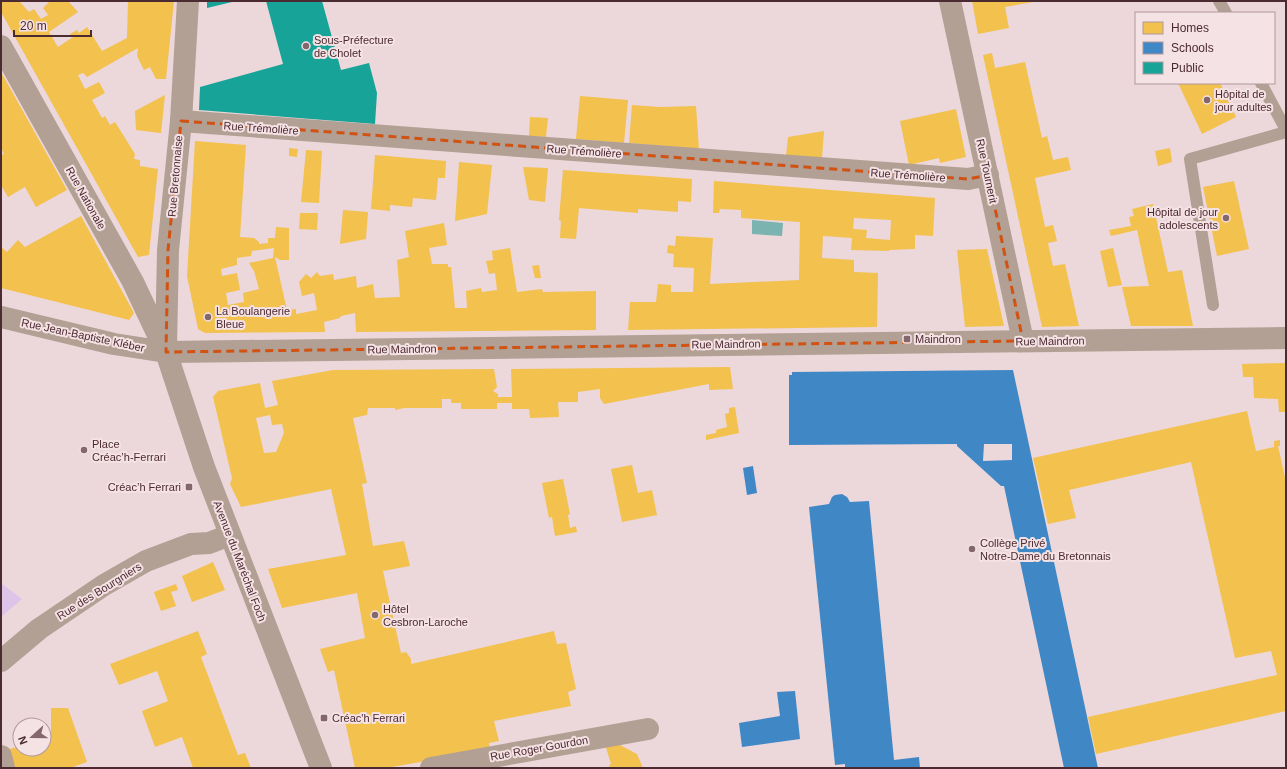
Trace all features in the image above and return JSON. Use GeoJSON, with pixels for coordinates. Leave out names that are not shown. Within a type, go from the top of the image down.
{"type":"FeatureCollection","features":[{"type":"Feature","properties":{"kind":"street","name":"Rue Bretonnaise"},"geometry":{"type":"LineString","coordinates":[[166,352],[168,250],[181,121],[188,1]]}},
{"type":"Feature","properties":{"kind":"street","name":"Rue Tournerit"},"geometry":{"type":"LineString","coordinates":[[950,1],[1023,341]]}},
{"type":"Feature","properties":{"kind":"street","name":"Rue Nationale"},"geometry":{"type":"LineString","coordinates":[[1,46],[133,282],[166,352]]}},
{"type":"Feature","properties":{"kind":"street","name":"Rue Trémolière"},"geometry":{"type":"LineString","coordinates":[[181,121],[960,179],[988,175]]}},
{"type":"Feature","properties":{"kind":"street","name":"Rue Jean-Baptiste Kléber"},"geometry":{"type":"LineString","coordinates":[[1,318],[114,344],[166,352]]}},
{"type":"Feature","properties":{"kind":"street","name":"Rue Maindron"},"geometry":{"type":"LineString","coordinates":[[166,352],[1286,338]]}},
{"type":"Feature","properties":{"kind":"street","name":"Avenue du Maréchal Foch"},"geometry":{"type":"LineString","coordinates":[[166,352],[204,466],[321,768]]}},
{"type":"Feature","properties":{"kind":"street","name":"Rue des Bourgniers"},"geometry":{"type":"LineString","coordinates":[[1,661],[39,629],[104,585],[146,561],[191,544],[209,543],[230,535]]}},
{"type":"Feature","properties":{"kind":"street","name":"Rue Roger Gourdon"},"geometry":{"type":"LineString","coordinates":[[431,768],[648,729]]}},
{"type":"Feature","properties":{"kind":"street"},"geometry":{"type":"LineString","coordinates":[[1,756],[4,768]]}},
{"type":"Feature","properties":{"kind":"lane"},"geometry":{"type":"LineString","coordinates":[[1220,1],[1226,12]]}},
{"type":"Feature","properties":{"kind":"lane"},"geometry":{"type":"LineString","coordinates":[[1213,305],[1190,159],[1286,131],[1262,84]]}},
{"type":"Feature","properties":{"kind":"highlighted area"},"geometry":{"type":"Polygon","coordinates":[[[181,121],[968,179],[988,175],[1023,341],[166,352],[168,250],[181,121]]]}},
{"type":"Feature","properties":{"kind":"shaded area"},"geometry":{"type":"Polygon","coordinates":[[[1,583],[22,599],[1,617],[1,583]]]}},
{"type":"Feature","properties":{"kind":"water"},"geometry":{"type":"Polygon","coordinates":[[[752,220],[783,223],[782,236],[752,234],[752,220]]]}},
{"type":"Feature","properties":{"kind":"building: Homes"},"geometry":{"type":"Polygon","coordinates":[[[1,1],[22,1],[20,2],[29,12],[34,9],[41,19],[48,15],[43,8],[50,1],[68,1],[78,12],[49,32],[58,47],[73,37],[70,34],[77,30],[79,33],[87,27],[102,51],[127,38],[128,1],[174,1],[166,79],[156,79],[150,67],[144,70],[137,56],[138,48],[87,77],[83,73],[78,75],[85,89],[99,82],[105,93],[92,100],[102,118],[105,116],[110,125],[115,122],[135,154],[134,159],[140,160],[140,166],[158,169],[149,255],[138,257],[1,12],[1,1]]]}},
{"type":"Feature","properties":{"kind":"building: Homes"},"geometry":{"type":"Polygon","coordinates":[[[972,1],[1033,2],[1005,7],[1009,28],[978,34],[972,1]]]}},
{"type":"Feature","properties":{"kind":"building: Homes"},"geometry":{"type":"Polygon","coordinates":[[[992,53],[995,68],[1025,62],[1042,138],[1047,136],[1053,160],[1068,157],[1071,170],[1035,178],[1045,227],[1053,225],[1057,241],[1048,243],[1053,266],[1065,264],[1079,326],[1042,327],[983,55],[992,53]]]}},
{"type":"Feature","properties":{"kind":"building: Homes"},"geometry":{"type":"Polygon","coordinates":[[[1,72],[67,190],[36,207],[25,187],[8,197],[1,185],[1,155],[4,154],[1,148],[1,72]]]}},
{"type":"Feature","properties":{"kind":"building: Homes","name":"Hôpital de jour adultes"},"geometry":{"type":"Polygon","coordinates":[[[1178,84],[1220,84],[1236,117],[1202,134],[1178,84]]]}},
{"type":"Feature","properties":{"kind":"building: Homes"},"geometry":{"type":"Polygon","coordinates":[[[165,95],[161,133],[136,130],[135,111],[165,95]]]}},
{"type":"Feature","properties":{"kind":"building: Homes"},"geometry":{"type":"Polygon","coordinates":[[[580,96],[628,100],[624,143],[576,139],[580,96]]]}},
{"type":"Feature","properties":{"kind":"building: Homes"},"geometry":{"type":"Polygon","coordinates":[[[632,105],[660,107],[696,106],[699,149],[629,143],[632,105]]]}},
{"type":"Feature","properties":{"kind":"building: Homes"},"geometry":{"type":"Polygon","coordinates":[[[956,109],[966,157],[940,163],[939,158],[909,165],[900,121],[956,109]]]}},
{"type":"Feature","properties":{"kind":"building: Homes"},"geometry":{"type":"Polygon","coordinates":[[[530,117],[548,118],[546,137],[529,136],[530,117]]]}},
{"type":"Feature","properties":{"kind":"building: Homes"},"geometry":{"type":"Polygon","coordinates":[[[824,131],[822,158],[786,156],[788,137],[824,131]]]}},
{"type":"Feature","properties":{"kind":"building: Homes"},"geometry":{"type":"Polygon","coordinates":[[[195,141],[246,145],[240,237],[254,238],[259,242],[259,244],[268,243],[268,238],[275,238],[276,227],[289,228],[289,260],[280,260],[275,257],[287,310],[296,309],[296,314],[317,310],[314,293],[302,296],[299,282],[306,274],[311,278],[317,272],[320,276],[333,274],[334,280],[356,276],[357,288],[373,284],[375,298],[400,297],[397,260],[409,257],[405,231],[444,223],[447,245],[429,248],[432,264],[448,264],[448,267],[451,267],[455,308],[467,308],[466,291],[481,288],[482,292],[497,290],[495,273],[489,274],[486,261],[493,260],[492,251],[510,248],[517,292],[542,289],[543,292],[596,291],[596,330],[356,332],[355,313],[324,322],[325,332],[205,333],[198,329],[187,276],[195,141]],[[274,248],[252,251],[251,256],[237,258],[237,265],[221,269],[222,276],[237,273],[240,290],[226,293],[228,305],[244,302],[243,293],[259,289],[254,271],[249,263],[273,258],[274,248]]]}},
{"type":"Feature","properties":{"kind":"building: Homes"},"geometry":{"type":"Polygon","coordinates":[[[289,148],[298,149],[297,157],[289,156],[289,148]]]}},
{"type":"Feature","properties":{"kind":"building: Homes"},"geometry":{"type":"Polygon","coordinates":[[[1170,148],[1172,162],[1158,166],[1155,151],[1170,148]]]}},
{"type":"Feature","properties":{"kind":"building: Homes"},"geometry":{"type":"Polygon","coordinates":[[[306,150],[322,151],[319,203],[301,202],[306,150]]]}},
{"type":"Feature","properties":{"kind":"building: Homes"},"geometry":{"type":"Polygon","coordinates":[[[375,155],[446,161],[445,178],[438,178],[436,200],[413,198],[412,207],[390,205],[390,211],[371,209],[375,155]]]}},
{"type":"Feature","properties":{"kind":"building: Homes"},"geometry":{"type":"Polygon","coordinates":[[[459,162],[492,165],[487,214],[455,221],[459,162]]]}},
{"type":"Feature","properties":{"kind":"building: Homes"},"geometry":{"type":"Polygon","coordinates":[[[523,167],[548,168],[545,202],[529,200],[523,167]]]}},
{"type":"Feature","properties":{"kind":"building: Homes"},"geometry":{"type":"Polygon","coordinates":[[[563,170],[692,179],[691,202],[678,201],[678,212],[638,209],[638,213],[579,208],[576,239],[560,238],[561,221],[559,220],[563,170]]]}},
{"type":"Feature","properties":{"kind":"building: Homes"},"geometry":{"type":"Polygon","coordinates":[[[714,181],[935,198],[933,236],[915,235],[915,249],[889,251],[851,250],[852,238],[823,236],[822,258],[854,260],[854,272],[878,273],[877,327],[628,330],[630,302],[656,302],[658,284],[671,285],[671,292],[693,292],[694,268],[673,267],[674,254],[667,253],[668,245],[675,246],[676,236],[713,238],[710,284],[799,280],[800,222],[741,218],[741,210],[720,209],[719,213],[713,213],[714,181]],[[854,218],[853,229],[867,230],[866,238],[890,240],[891,220],[854,218]]]}},
{"type":"Feature","properties":{"kind":"building: Homes","name":"Hôpital de jour adolescents"},"geometry":{"type":"Polygon","coordinates":[[[1234,181],[1249,249],[1217,256],[1203,187],[1234,181]]]}},
{"type":"Feature","properties":{"kind":"building: Homes"},"geometry":{"type":"Polygon","coordinates":[[[1153,204],[1168,272],[1182,270],[1193,326],[1131,326],[1122,287],[1149,286],[1137,230],[1111,236],[1109,230],[1131,226],[1129,217],[1134,216],[1132,209],[1153,204]]]}},
{"type":"Feature","properties":{"kind":"building: Homes"},"geometry":{"type":"Polygon","coordinates":[[[343,210],[368,212],[366,239],[340,244],[343,210]]]}},
{"type":"Feature","properties":{"kind":"building: Homes"},"geometry":{"type":"Polygon","coordinates":[[[300,213],[318,213],[317,230],[299,229],[300,213]]]}},
{"type":"Feature","properties":{"kind":"building: Homes"},"geometry":{"type":"Polygon","coordinates":[[[81,216],[134,313],[129,320],[1,288],[1,247],[7,252],[18,240],[25,247],[81,216]]]}},
{"type":"Feature","properties":{"kind":"building: Homes"},"geometry":{"type":"Polygon","coordinates":[[[1113,248],[1122,285],[1108,287],[1100,251],[1113,248]]]}},
{"type":"Feature","properties":{"kind":"building: Homes"},"geometry":{"type":"Polygon","coordinates":[[[987,249],[1004,326],[965,327],[957,250],[987,249]]]}},
{"type":"Feature","properties":{"kind":"building: Homes"},"geometry":{"type":"Polygon","coordinates":[[[539,265],[541,278],[535,278],[532,266],[539,265]]]}},
{"type":"Feature","properties":{"kind":"building: Homes"},"geometry":{"type":"Polygon","coordinates":[[[1286,363],[1286,412],[1279,412],[1278,399],[1254,398],[1253,377],[1243,377],[1242,364],[1286,363]]]}},
{"type":"Feature","properties":{"kind":"building: Homes"},"geometry":{"type":"Polygon","coordinates":[[[730,367],[733,389],[709,390],[709,384],[604,404],[600,398],[600,389],[578,392],[578,402],[558,402],[559,417],[530,418],[529,409],[512,409],[512,403],[497,403],[497,409],[461,409],[461,403],[451,403],[451,399],[442,399],[442,408],[404,408],[395,410],[395,408],[368,408],[367,415],[353,418],[367,483],[362,484],[373,546],[404,541],[410,566],[383,571],[401,653],[406,652],[411,659],[411,664],[554,631],[557,644],[566,643],[576,689],[568,692],[571,706],[494,721],[499,741],[489,743],[490,750],[386,768],[355,768],[334,670],[328,672],[320,649],[365,638],[357,593],[282,608],[268,569],[346,555],[331,489],[241,507],[230,484],[232,478],[213,397],[218,391],[260,383],[265,408],[278,405],[272,381],[333,370],[494,369],[497,387],[493,391],[498,394],[498,397],[512,397],[511,369],[730,367]],[[270,415],[256,418],[264,453],[276,452],[284,433],[282,424],[272,425],[270,415]]]}},
{"type":"Feature","properties":{"kind":"building: Homes"},"geometry":{"type":"Polygon","coordinates":[[[735,407],[739,433],[706,440],[706,435],[716,433],[716,430],[727,427],[725,414],[729,413],[729,408],[735,407]]]}},
{"type":"Feature","properties":{"kind":"building: Homes"},"geometry":{"type":"Polygon","coordinates":[[[1247,411],[1256,451],[1274,447],[1274,441],[1280,440],[1280,446],[1278,446],[1286,482],[1286,711],[1096,754],[1088,717],[1277,675],[1271,651],[1235,658],[1191,462],[1069,490],[1076,518],[1048,524],[1033,458],[1247,411]]]}},
{"type":"Feature","properties":{"kind":"building: Homes"},"geometry":{"type":"Polygon","coordinates":[[[632,465],[638,493],[652,490],[657,515],[622,522],[611,469],[632,465]]]}},
{"type":"Feature","properties":{"kind":"building: Homes"},"geometry":{"type":"Polygon","coordinates":[[[563,479],[570,514],[568,515],[570,528],[576,526],[577,532],[555,536],[552,517],[549,518],[542,483],[563,479]]]}},
{"type":"Feature","properties":{"kind":"building: Homes"},"geometry":{"type":"Polygon","coordinates":[[[213,562],[225,590],[192,602],[182,576],[213,562]]]}},
{"type":"Feature","properties":{"kind":"building: Homes"},"geometry":{"type":"Polygon","coordinates":[[[176,584],[178,590],[171,592],[176,606],[161,611],[154,592],[176,584]]]}},
{"type":"Feature","properties":{"kind":"building: Homes"},"geometry":{"type":"Polygon","coordinates":[[[198,631],[207,654],[201,657],[238,755],[245,753],[251,768],[193,768],[182,737],[155,747],[142,711],[168,701],[157,671],[119,685],[110,664],[198,631]]]}},
{"type":"Feature","properties":{"kind":"building: Homes"},"geometry":{"type":"Polygon","coordinates":[[[51,708],[68,708],[87,762],[70,768],[12,768],[6,750],[12,748],[12,757],[52,757],[51,708]]]}},
{"type":"Feature","properties":{"kind":"building: Homes"},"geometry":{"type":"Polygon","coordinates":[[[605,744],[618,744],[637,754],[643,768],[610,768],[609,765],[611,764],[605,744]]]}},
{"type":"Feature","properties":{"kind":"building: Schools"},"geometry":{"type":"Polygon","coordinates":[[[1013,370],[1098,768],[1064,768],[1004,486],[1001,486],[957,446],[957,444],[789,445],[789,375],[792,375],[792,372],[1013,370]],[[984,444],[983,461],[1012,460],[1012,444],[984,444]]]}},
{"type":"Feature","properties":{"kind":"building: Schools"},"geometry":{"type":"Polygon","coordinates":[[[753,466],[757,493],[747,495],[743,468],[753,466]]]}},
{"type":"Feature","properties":{"kind":"building: Schools"},"geometry":{"type":"Polygon","coordinates":[[[842,494],[847,497],[850,502],[869,501],[894,760],[919,757],[920,768],[845,768],[845,764],[835,765],[809,507],[829,504],[832,497],[842,494]]]}},
{"type":"Feature","properties":{"kind":"building: Schools"},"geometry":{"type":"Polygon","coordinates":[[[795,691],[800,739],[742,747],[739,723],[780,716],[777,692],[795,691]]]}},
{"type":"Feature","properties":{"kind":"building: Public"},"geometry":{"type":"Polygon","coordinates":[[[207,1],[232,1],[232,2],[207,8],[207,1]]]}},
{"type":"Feature","properties":{"kind":"building: Public","name":"Sous-Préfecture de Cholet"},"geometry":{"type":"Polygon","coordinates":[[[266,1],[322,1],[341,70],[369,63],[377,93],[375,124],[199,110],[200,87],[283,64],[266,1]]]}},
{"type":"Feature","properties":{"kind":"place","name":"Sous-Préfecture de Cholet"},"geometry":{"type":"Point","coordinates":[306,46]}},
{"type":"Feature","properties":{"kind":"place","name":"Hôpital de jour adultes"},"geometry":{"type":"Point","coordinates":[1207,100]}},
{"type":"Feature","properties":{"kind":"place","name":"Hôpital de jour adolescents"},"geometry":{"type":"Point","coordinates":[1226,218]}},
{"type":"Feature","properties":{"kind":"place","name":"La Boulangerie Bleue"},"geometry":{"type":"Point","coordinates":[208,317]}},
{"type":"Feature","properties":{"kind":"place","name":"Maindron"},"geometry":{"type":"Point","coordinates":[907,339]}},
{"type":"Feature","properties":{"kind":"place","name":"Place Créac’h-Ferrari"},"geometry":{"type":"Point","coordinates":[84,450]}},
{"type":"Feature","properties":{"kind":"place","name":"Créac’h Ferrari"},"geometry":{"type":"Point","coordinates":[189,487]}},
{"type":"Feature","properties":{"kind":"place","name":"Collège Privé Notre-Dame du Bretonnais"},"geometry":{"type":"Point","coordinates":[972,549]}},
{"type":"Feature","properties":{"kind":"place","name":"Hôtel Cesbron-Laroche"},"geometry":{"type":"Point","coordinates":[375,615]}},
{"type":"Feature","properties":{"kind":"place","name":"Créac'h Ferrari"},"geometry":{"type":"Point","coordinates":[324,718]}}]}
